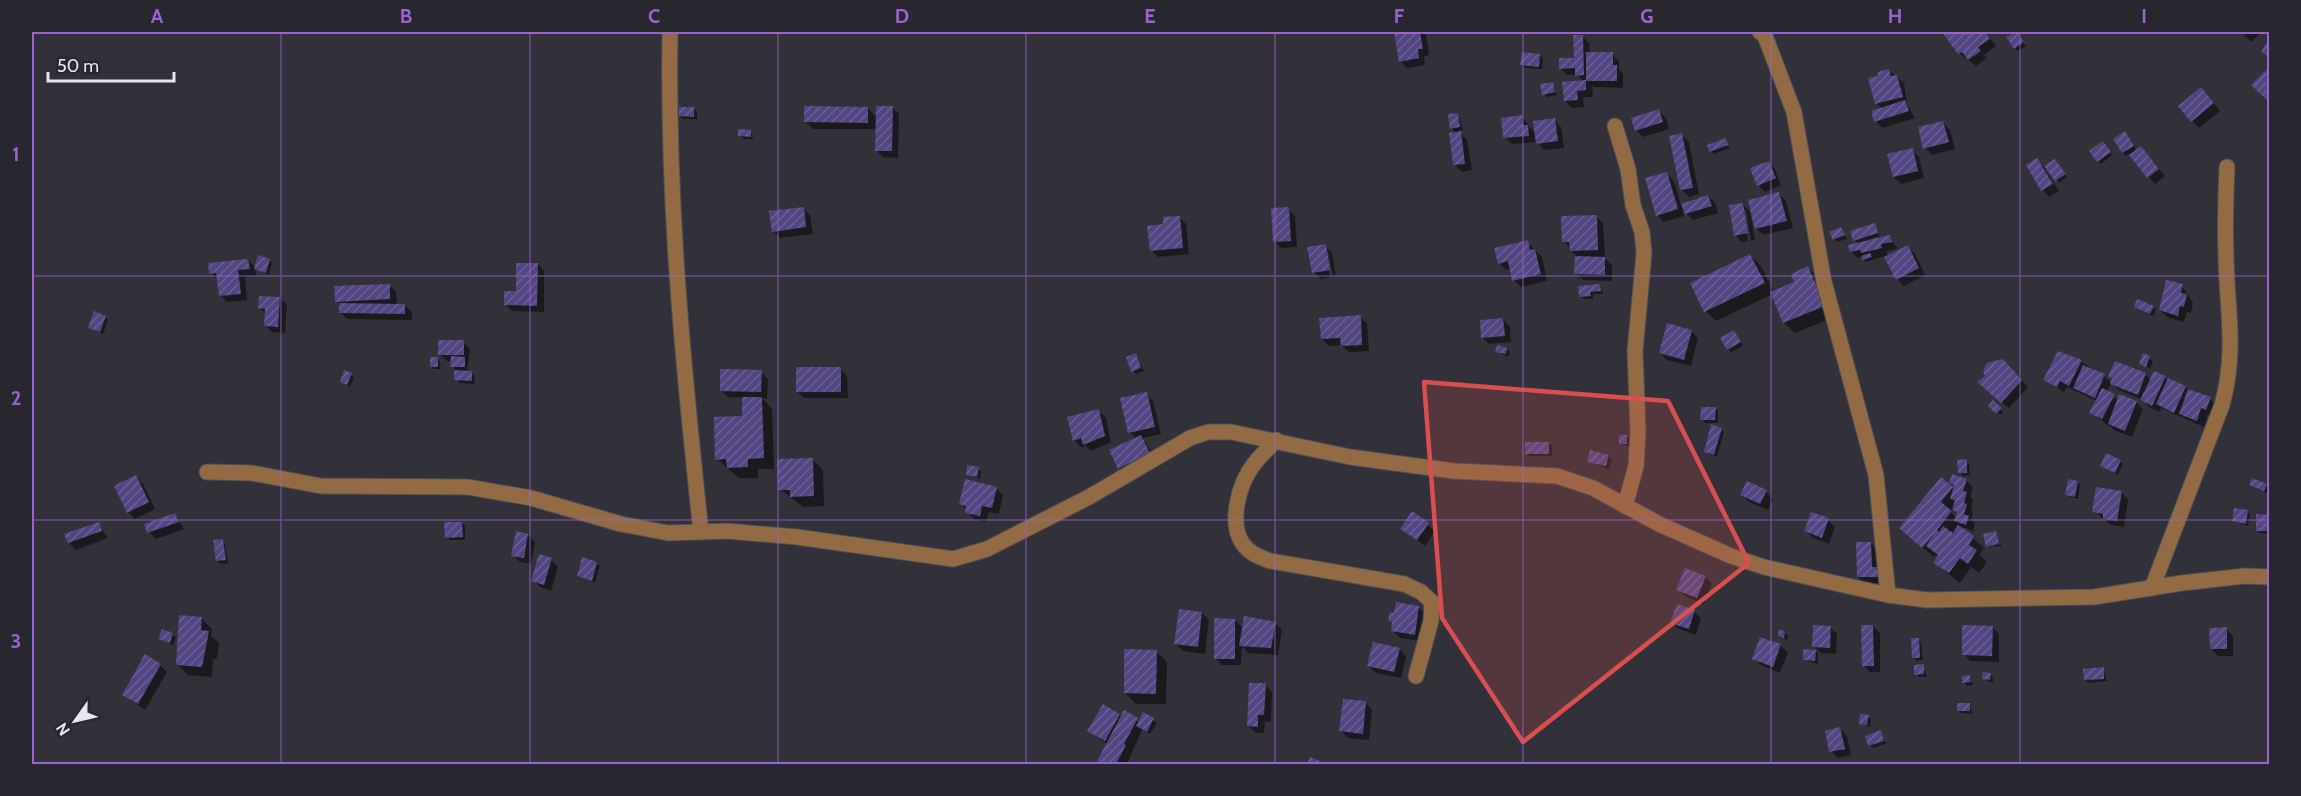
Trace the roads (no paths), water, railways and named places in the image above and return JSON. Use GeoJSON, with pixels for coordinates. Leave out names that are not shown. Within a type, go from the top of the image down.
{"type":"FeatureCollection","features":[{"type":"Feature","properties":{"kind":"street"},"geometry":{"type":"LineString","coordinates":[[670,32],[668,129],[674,251],[701,532]]}},
{"type":"Feature","properties":{"kind":"street"},"geometry":{"type":"LineString","coordinates":[[1760,32],[1768,42],[1794,112],[1824,282],[1876,475],[1888,595]]}},
{"type":"Feature","properties":{"kind":"street"},"geometry":{"type":"LineString","coordinates":[[1616,126],[1626,159],[1633,205],[1642,232],[1644,254],[1635,351],[1638,431],[1636,466],[1625,506]]}},
{"type":"Feature","properties":{"kind":"street"},"geometry":{"type":"LineString","coordinates":[[2152,588],[2222,405],[2229,378],[2232,344],[2225,225],[2227,167]]}},
{"type":"Feature","properties":{"kind":"street"},"geometry":{"type":"LineString","coordinates":[[207,472],[252,473],[321,486],[468,487],[531,498],[621,524],[668,533],[728,531],[797,537],[953,559],[987,549],[1089,497],[1190,438],[1208,432],[1231,432],[1350,457],[1454,471],[1557,476],[1593,488],[1625,506],[1731,556],[1764,567],[1888,595],[1927,600],[2094,597],[2245,576],[2270,577]]}},
{"type":"Feature","properties":{"kind":"street"},"geometry":{"type":"LineString","coordinates":[[1276,440],[1253,465],[1243,482],[1236,527],[1242,542],[1252,553],[1270,561],[1404,585],[1421,592],[1432,602],[1431,621],[1416,676]]}}]}
